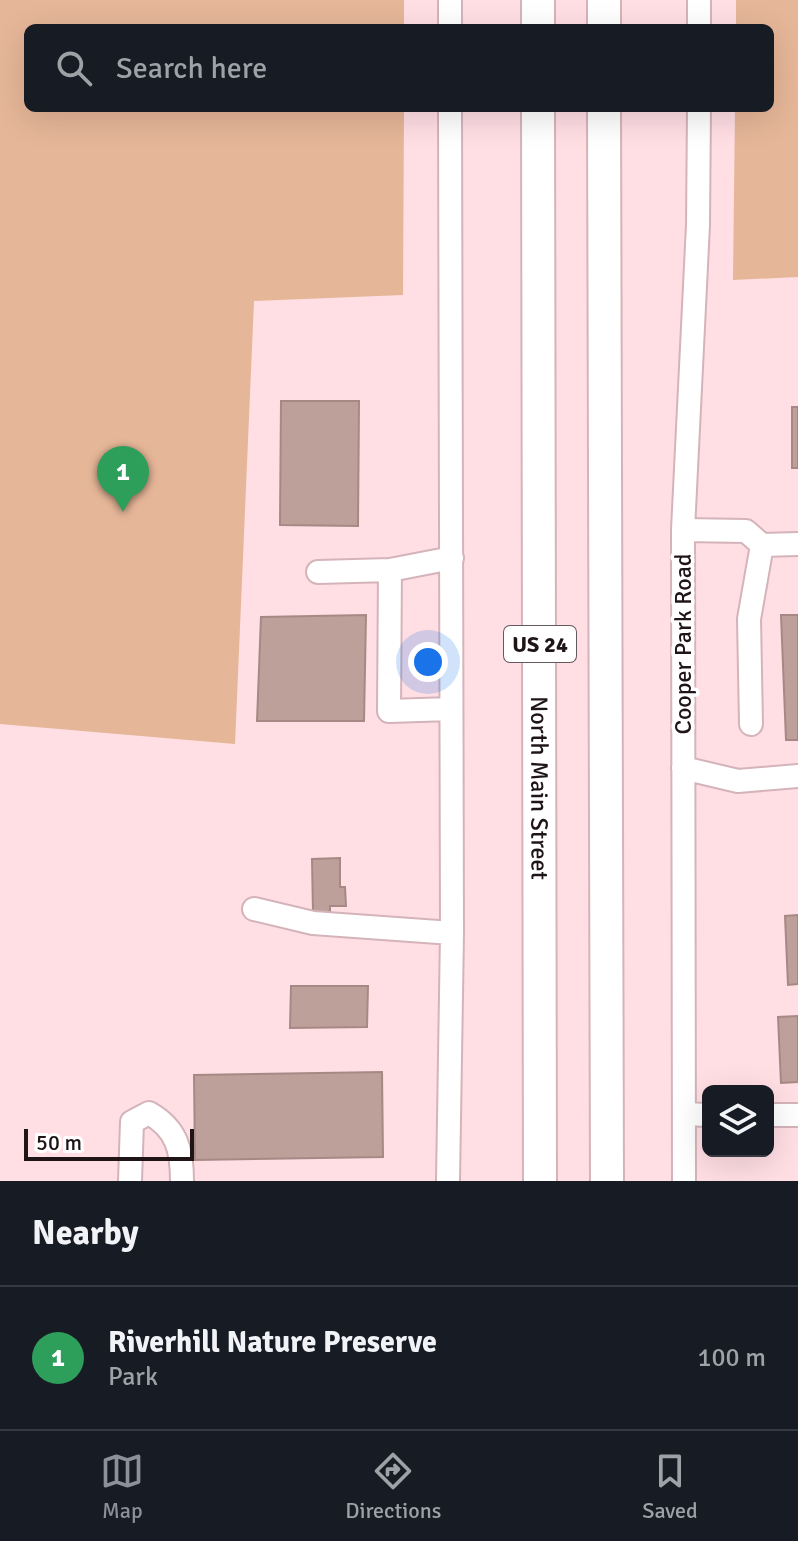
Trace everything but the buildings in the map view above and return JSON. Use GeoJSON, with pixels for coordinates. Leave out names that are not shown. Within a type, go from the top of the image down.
{"type":"FeatureCollection","features":[{"type":"Feature","properties":{"kind":"highway"},"geometry":{"type":"LineString","coordinates":[[538,0],[538,24]]}},
{"type":"Feature","properties":{"kind":"highway"},"geometry":{"type":"LineString","coordinates":[[604,0],[604,24]]}},
{"type":"Feature","properties":{"kind":"highway","name":"North Main Street"},"geometry":{"type":"LineString","coordinates":[[538,112],[540,1181]]}},
{"type":"Feature","properties":{"kind":"highway","name":"US 24"},"geometry":{"type":"LineString","coordinates":[[604,112],[607,1181]]}},
{"type":"Feature","properties":{"kind":"street"},"geometry":{"type":"LineString","coordinates":[[450,0],[450,24]]}},
{"type":"Feature","properties":{"kind":"street"},"geometry":{"type":"LineString","coordinates":[[699,0],[699,24]]}},
{"type":"Feature","properties":{"kind":"street"},"geometry":{"type":"LineString","coordinates":[[448,1181],[452,933],[450,112]]}},
{"type":"Feature","properties":{"kind":"street","name":"Cooper Park Road"},"geometry":{"type":"LineString","coordinates":[[684,1181],[683,530],[698,225],[699,112]]}},
{"type":"Feature","properties":{"kind":"street"},"geometry":{"type":"LineString","coordinates":[[683,530],[746,531],[762,545],[798,544]]}},
{"type":"Feature","properties":{"kind":"street"},"geometry":{"type":"LineString","coordinates":[[751,724],[749,619],[762,545]]}},
{"type":"Feature","properties":{"kind":"street"},"geometry":{"type":"LineString","coordinates":[[318,572],[390,570],[452,558]]}},
{"type":"Feature","properties":{"kind":"street"},"geometry":{"type":"LineString","coordinates":[[390,570],[389,711],[451,709]]}},
{"type":"Feature","properties":{"kind":"street"},"geometry":{"type":"LineString","coordinates":[[683,768],[738,781],[798,776]]}},
{"type":"Feature","properties":{"kind":"street"},"geometry":{"type":"LineString","coordinates":[[254,909],[313,923],[452,933]]}},
{"type":"Feature","properties":{"kind":"street"},"geometry":{"type":"LineString","coordinates":[[130,1181],[132,1122],[149,1113],[168,1123],[178,1145],[182,1181]]}},
{"type":"Feature","properties":{"kind":"street"},"geometry":{"type":"LineString","coordinates":[[684,1114],[702,1115]]}},
{"type":"Feature","properties":{"kind":"street"},"geometry":{"type":"LineString","coordinates":[[774,1115],[798,1115]]}},
{"type":"Feature","properties":{"kind":"shaded area"},"geometry":{"type":"Polygon","coordinates":[[[0,0],[404,0],[404,24],[24,24],[24,112],[404,112],[403,295],[254,301],[235,744],[0,724],[0,0]]]}},
{"type":"Feature","properties":{"kind":"shaded area"},"geometry":{"type":"Polygon","coordinates":[[[736,0],[798,0],[798,277],[733,280],[735,112],[774,112],[774,24],[736,24],[736,0]]]}},
{"type":"Feature","properties":{"kind":"place","name":"Riverhill Nature Preserve"},"geometry":{"type":"Point","coordinates":[123,512]}}]}
